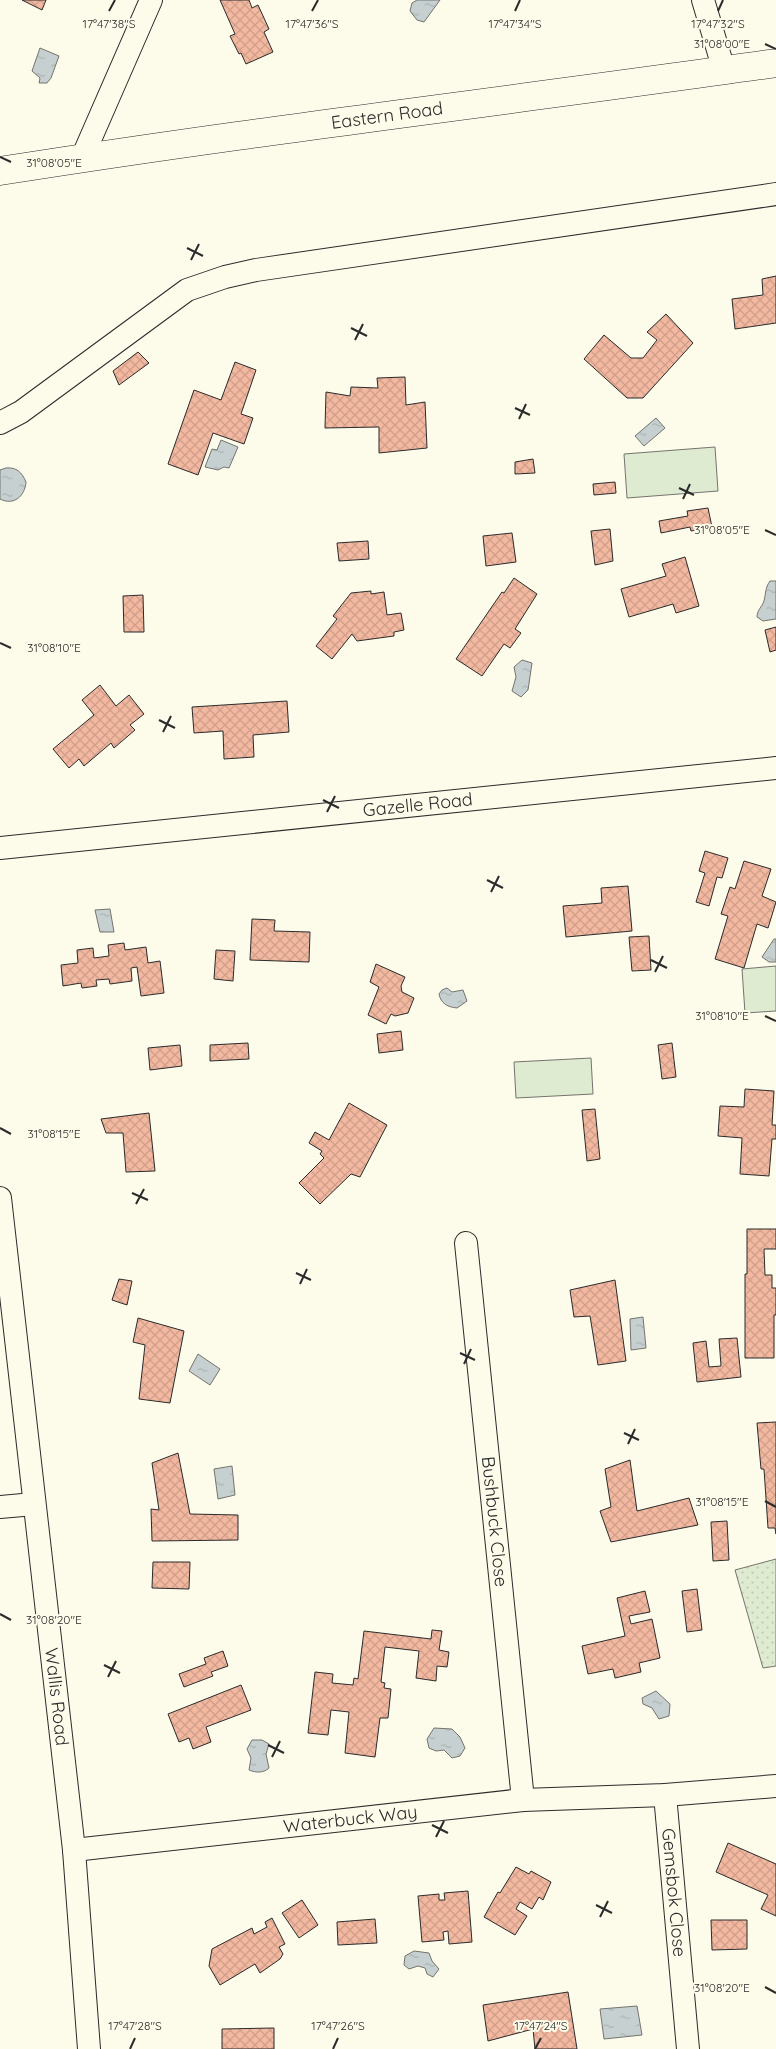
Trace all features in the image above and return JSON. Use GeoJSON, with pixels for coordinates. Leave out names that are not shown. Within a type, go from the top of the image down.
{"type":"FeatureCollection","features":[{"type":"Feature","properties":{"kind":"main road","name":"Eastern Road"},"geometry":{"type":"LineString","coordinates":[[0,171],[439,107],[776,63]]}},
{"type":"Feature","properties":{"kind":"street"},"geometry":{"type":"LineString","coordinates":[[82,158],[151,0]]}},
{"type":"Feature","properties":{"kind":"street"},"geometry":{"type":"LineString","coordinates":[[703,0],[724,70]]}},
{"type":"Feature","properties":{"kind":"street"},"geometry":{"type":"LineString","coordinates":[[0,423],[21,412],[187,290],[225,277],[276,267],[776,194]]}},
{"type":"Feature","properties":{"kind":"street","name":"Gazelle Road"},"geometry":{"type":"LineString","coordinates":[[0,848],[776,768]]}},
{"type":"Feature","properties":{"kind":"street","name":"Wallis Road"},"geometry":{"type":"LineString","coordinates":[[0,1198],[74,1850],[88,2049]]}},
{"type":"Feature","properties":{"kind":"street","name":"Bushbuck Close"},"geometry":{"type":"LineString","coordinates":[[466,1243],[523,1800]]}},
{"type":"Feature","properties":{"kind":"street"},"geometry":{"type":"LineString","coordinates":[[0,1507],[34,1504]]}},
{"type":"Feature","properties":{"kind":"street","name":"Waterbuck Way"},"geometry":{"type":"LineString","coordinates":[[74,1850],[523,1800],[665,1795],[776,1786]]}},
{"type":"Feature","properties":{"kind":"street","name":"Gemsbok Close"},"geometry":{"type":"LineString","coordinates":[[665,1795],[688,2049]]}},
{"type":"Feature","properties":{"kind":"green space"},"geometry":{"type":"Polygon","coordinates":[[[715,447],[718,491],[627,498],[624,454],[715,447]]]}},
{"type":"Feature","properties":{"kind":"green space"},"geometry":{"type":"Polygon","coordinates":[[[776,966],[776,1011],[745,1013],[742,969],[776,966]]]}},
{"type":"Feature","properties":{"kind":"green space"},"geometry":{"type":"Polygon","coordinates":[[[591,1058],[593,1094],[516,1098],[514,1062],[591,1058]]]}},
{"type":"Feature","properties":{"kind":"green space"},"geometry":{"type":"Polygon","coordinates":[[[776,1559],[776,1666],[763,1668],[735,1570],[776,1559]]]}},
{"type":"Feature","properties":{"kind":"water"},"geometry":{"type":"Polygon","coordinates":[[[417,0],[440,0],[424,22],[417,20],[410,11],[412,3],[417,0]]]}},
{"type":"Feature","properties":{"kind":"water"},"geometry":{"type":"Polygon","coordinates":[[[40,48],[59,56],[51,78],[47,83],[39,83],[40,78],[32,71],[40,48]]]}},
{"type":"Feature","properties":{"kind":"water"},"geometry":{"type":"Polygon","coordinates":[[[656,418],[665,428],[644,446],[635,436],[656,418]]]}},
{"type":"Feature","properties":{"kind":"water"},"geometry":{"type":"Polygon","coordinates":[[[221,440],[238,447],[229,468],[224,467],[218,470],[205,467],[212,449],[217,450],[221,440]]]}},
{"type":"Feature","properties":{"kind":"water"},"geometry":{"type":"Polygon","coordinates":[[[13,468],[18,471],[23,475],[26,482],[21,495],[10,501],[0,499],[0,470],[13,468]]]}},
{"type":"Feature","properties":{"kind":"water"},"geometry":{"type":"Polygon","coordinates":[[[770,581],[776,581],[776,619],[763,621],[757,615],[764,601],[766,588],[770,581]]]}},
{"type":"Feature","properties":{"kind":"water"},"geometry":{"type":"Polygon","coordinates":[[[522,660],[532,663],[528,690],[521,697],[512,691],[516,677],[514,667],[522,660]]]}},
{"type":"Feature","properties":{"kind":"water"},"geometry":{"type":"Polygon","coordinates":[[[110,909],[114,932],[100,932],[95,910],[110,909]]]}},
{"type":"Feature","properties":{"kind":"water"},"geometry":{"type":"Polygon","coordinates":[[[774,939],[776,939],[776,962],[769,962],[762,957],[774,939]]]}},
{"type":"Feature","properties":{"kind":"water"},"geometry":{"type":"Polygon","coordinates":[[[447,988],[452,992],[463,990],[467,1001],[457,1008],[445,1004],[439,994],[447,988]]]}},
{"type":"Feature","properties":{"kind":"water"},"geometry":{"type":"Polygon","coordinates":[[[643,1317],[646,1348],[631,1350],[630,1319],[643,1317]]]}},
{"type":"Feature","properties":{"kind":"water"},"geometry":{"type":"Polygon","coordinates":[[[198,1354],[220,1369],[210,1385],[189,1371],[198,1354]]]}},
{"type":"Feature","properties":{"kind":"water"},"geometry":{"type":"Polygon","coordinates":[[[232,1466],[235,1495],[218,1499],[214,1469],[232,1466]]]}},
{"type":"Feature","properties":{"kind":"water"},"geometry":{"type":"Polygon","coordinates":[[[656,1691],[670,1704],[669,1716],[659,1719],[652,1708],[643,1704],[642,1698],[656,1691]]]}},
{"type":"Feature","properties":{"kind":"water"},"geometry":{"type":"Polygon","coordinates":[[[434,1728],[452,1729],[460,1737],[465,1748],[460,1756],[452,1758],[444,1750],[436,1751],[429,1748],[427,1739],[434,1728]]]}},
{"type":"Feature","properties":{"kind":"water"},"geometry":{"type":"Polygon","coordinates":[[[252,1740],[262,1740],[269,1744],[266,1754],[269,1768],[265,1771],[249,1770],[251,1758],[247,1749],[252,1740]]]}},
{"type":"Feature","properties":{"kind":"water"},"geometry":{"type":"Polygon","coordinates":[[[414,1951],[429,1953],[432,1961],[439,1969],[433,1977],[427,1974],[425,1968],[418,1966],[409,1969],[404,1965],[405,1956],[414,1951]]]}},
{"type":"Feature","properties":{"kind":"water"},"geometry":{"type":"Polygon","coordinates":[[[637,2006],[642,2035],[604,2039],[600,2009],[637,2006]]]}},
{"type":"Feature","properties":{"kind":"building"},"geometry":{"type":"Polygon","coordinates":[[[22,0],[46,0],[42,10],[22,0]]]}},
{"type":"Feature","properties":{"kind":"building"},"geometry":{"type":"Polygon","coordinates":[[[220,0],[249,0],[252,8],[258,5],[269,29],[264,32],[273,52],[246,64],[230,36],[235,34],[220,0]]]}},
{"type":"Feature","properties":{"kind":"building"},"geometry":{"type":"Polygon","coordinates":[[[776,276],[776,323],[735,329],[732,299],[763,295],[762,279],[776,276]]]}},
{"type":"Feature","properties":{"kind":"building"},"geometry":{"type":"Polygon","coordinates":[[[666,314],[693,343],[643,398],[627,398],[584,359],[604,335],[631,358],[643,358],[657,340],[647,332],[666,314]]]}},
{"type":"Feature","properties":{"kind":"building"},"geometry":{"type":"Polygon","coordinates":[[[138,352],[149,363],[119,385],[113,371],[138,352]]]}},
{"type":"Feature","properties":{"kind":"building"},"geometry":{"type":"Polygon","coordinates":[[[235,362],[256,370],[241,414],[253,418],[244,444],[213,433],[198,475],[168,464],[194,390],[221,400],[235,362]]]}},
{"type":"Feature","properties":{"kind":"building"},"geometry":{"type":"Polygon","coordinates":[[[405,377],[406,405],[425,402],[427,448],[379,453],[379,427],[325,428],[326,392],[350,396],[351,387],[378,388],[377,378],[405,377]]]}},
{"type":"Feature","properties":{"kind":"building"},"geometry":{"type":"Polygon","coordinates":[[[533,459],[535,473],[515,474],[515,462],[533,459]]]}},
{"type":"Feature","properties":{"kind":"building"},"geometry":{"type":"Polygon","coordinates":[[[615,482],[616,493],[594,495],[593,484],[615,482]]]}},
{"type":"Feature","properties":{"kind":"building"},"geometry":{"type":"Polygon","coordinates":[[[708,508],[712,527],[691,531],[690,527],[661,533],[659,521],[688,516],[687,511],[708,508]]]}},
{"type":"Feature","properties":{"kind":"building"},"geometry":{"type":"Polygon","coordinates":[[[610,529],[613,561],[595,565],[591,531],[610,529]]]}},
{"type":"Feature","properties":{"kind":"building"},"geometry":{"type":"Polygon","coordinates":[[[512,533],[516,562],[486,566],[483,536],[512,533]]]}},
{"type":"Feature","properties":{"kind":"building"},"geometry":{"type":"Polygon","coordinates":[[[368,541],[369,559],[339,561],[337,543],[368,541]]]}},
{"type":"Feature","properties":{"kind":"building"},"geometry":{"type":"Polygon","coordinates":[[[685,557],[699,606],[676,613],[673,604],[629,617],[621,589],[666,576],[662,564],[685,557]]]}},
{"type":"Feature","properties":{"kind":"building"},"geometry":{"type":"Polygon","coordinates":[[[514,578],[537,594],[515,629],[521,633],[510,648],[504,644],[482,676],[456,659],[502,592],[504,593],[514,578]]]}},
{"type":"Feature","properties":{"kind":"building"},"geometry":{"type":"Polygon","coordinates":[[[371,591],[371,594],[384,592],[387,615],[401,613],[404,630],[394,632],[394,636],[357,641],[352,634],[332,659],[316,646],[337,619],[333,616],[351,593],[371,591]]]}},
{"type":"Feature","properties":{"kind":"building"},"geometry":{"type":"Polygon","coordinates":[[[143,595],[144,632],[124,632],[123,596],[143,595]]]}},
{"type":"Feature","properties":{"kind":"building"},"geometry":{"type":"Polygon","coordinates":[[[776,627],[776,650],[770,652],[765,630],[776,627]]]}},
{"type":"Feature","properties":{"kind":"building"},"geometry":{"type":"Polygon","coordinates":[[[100,685],[116,706],[129,695],[144,714],[130,725],[135,730],[114,748],[111,743],[84,766],[79,759],[69,768],[53,749],[94,715],[82,700],[100,685]]]}},
{"type":"Feature","properties":{"kind":"building"},"geometry":{"type":"Polygon","coordinates":[[[287,701],[289,732],[253,735],[254,757],[224,759],[223,731],[194,733],[192,707],[287,701]]]}},
{"type":"Feature","properties":{"kind":"building"},"geometry":{"type":"Polygon","coordinates":[[[705,851],[728,858],[722,878],[717,877],[709,906],[696,902],[705,873],[699,871],[705,851]]]}},
{"type":"Feature","properties":{"kind":"building"},"geometry":{"type":"Polygon","coordinates":[[[744,861],[771,869],[762,896],[776,902],[768,928],[757,924],[744,968],[715,959],[728,916],[721,914],[730,887],[735,889],[744,861]]]}},
{"type":"Feature","properties":{"kind":"building"},"geometry":{"type":"Polygon","coordinates":[[[628,886],[632,931],[566,937],[563,906],[602,903],[601,888],[628,886]]]}},
{"type":"Feature","properties":{"kind":"building"},"geometry":{"type":"Polygon","coordinates":[[[252,919],[275,920],[274,931],[310,932],[309,962],[250,960],[252,919]]]}},
{"type":"Feature","properties":{"kind":"building"},"geometry":{"type":"Polygon","coordinates":[[[649,936],[651,970],[632,971],[629,937],[649,936]]]}},
{"type":"Feature","properties":{"kind":"building"},"geometry":{"type":"Polygon","coordinates":[[[124,943],[125,950],[146,947],[148,963],[160,961],[164,993],[141,996],[137,967],[131,968],[132,981],[110,984],[109,979],[96,980],[97,986],[82,988],[81,983],[63,986],[61,965],[78,963],[77,950],[93,948],[94,958],[109,956],[108,945],[124,943]]]}},
{"type":"Feature","properties":{"kind":"building"},"geometry":{"type":"Polygon","coordinates":[[[216,950],[235,951],[233,981],[214,979],[216,950]]]}},
{"type":"Feature","properties":{"kind":"building"},"geometry":{"type":"Polygon","coordinates":[[[376,964],[405,977],[401,986],[402,992],[414,998],[408,1013],[395,1016],[391,1014],[386,1024],[368,1015],[379,987],[370,982],[376,964]]]}},
{"type":"Feature","properties":{"kind":"building"},"geometry":{"type":"Polygon","coordinates":[[[401,1031],[403,1050],[379,1053],[377,1034],[401,1031]]]}},
{"type":"Feature","properties":{"kind":"building"},"geometry":{"type":"Polygon","coordinates":[[[248,1043],[249,1059],[210,1061],[210,1045],[248,1043]]]}},
{"type":"Feature","properties":{"kind":"building"},"geometry":{"type":"Polygon","coordinates":[[[672,1043],[676,1077],[662,1079],[658,1045],[672,1043]]]}},
{"type":"Feature","properties":{"kind":"building"},"geometry":{"type":"Polygon","coordinates":[[[180,1045],[182,1066],[150,1070],[148,1048],[180,1045]]]}},
{"type":"Feature","properties":{"kind":"building"},"geometry":{"type":"Polygon","coordinates":[[[745,1089],[774,1091],[772,1125],[776,1125],[776,1139],[772,1139],[769,1176],[740,1174],[742,1138],[718,1136],[720,1106],[744,1107],[745,1089]]]}},
{"type":"Feature","properties":{"kind":"building"},"geometry":{"type":"Polygon","coordinates":[[[349,1103],[387,1125],[360,1177],[351,1174],[320,1204],[299,1183],[324,1158],[320,1154],[322,1151],[309,1143],[315,1132],[329,1140],[349,1103]]]}},
{"type":"Feature","properties":{"kind":"building"},"geometry":{"type":"Polygon","coordinates":[[[595,1109],[600,1159],[587,1161],[582,1110],[595,1109]]]}},
{"type":"Feature","properties":{"kind":"building"},"geometry":{"type":"Polygon","coordinates":[[[149,1113],[155,1171],[126,1172],[123,1133],[106,1133],[101,1119],[149,1113]]]}},
{"type":"Feature","properties":{"kind":"building"},"geometry":{"type":"Polygon","coordinates":[[[747,1229],[776,1229],[776,1249],[764,1249],[765,1275],[772,1275],[772,1288],[776,1288],[774,1358],[745,1358],[747,1229]]]}},
{"type":"Feature","properties":{"kind":"building"},"geometry":{"type":"Polygon","coordinates":[[[119,1279],[132,1281],[127,1305],[112,1300],[119,1279]]]}},
{"type":"Feature","properties":{"kind":"building"},"geometry":{"type":"Polygon","coordinates":[[[615,1280],[626,1361],[598,1365],[590,1316],[574,1317],[570,1290],[615,1280]]]}},
{"type":"Feature","properties":{"kind":"building"},"geometry":{"type":"Polygon","coordinates":[[[138,1318],[184,1331],[170,1403],[139,1399],[145,1345],[133,1342],[138,1318]]]}},
{"type":"Feature","properties":{"kind":"building"},"geometry":{"type":"Polygon","coordinates":[[[737,1338],[741,1377],[697,1382],[693,1343],[706,1341],[709,1367],[721,1366],[719,1339],[737,1338]]]}},
{"type":"Feature","properties":{"kind":"building"},"geometry":{"type":"Polygon","coordinates":[[[776,1422],[776,1534],[775,1528],[768,1528],[764,1469],[761,1469],[757,1423],[776,1422]]]}},
{"type":"Feature","properties":{"kind":"building"},"geometry":{"type":"Polygon","coordinates":[[[178,1453],[190,1514],[238,1515],[238,1540],[152,1541],[151,1509],[159,1510],[152,1463],[178,1453]]]}},
{"type":"Feature","properties":{"kind":"building"},"geometry":{"type":"Polygon","coordinates":[[[630,1460],[637,1511],[689,1498],[698,1525],[611,1542],[600,1511],[611,1507],[605,1469],[630,1460]]]}},
{"type":"Feature","properties":{"kind":"building"},"geometry":{"type":"Polygon","coordinates":[[[727,1521],[729,1560],[713,1561],[711,1522],[727,1521]]]}},
{"type":"Feature","properties":{"kind":"building"},"geometry":{"type":"Polygon","coordinates":[[[153,1562],[190,1562],[189,1589],[152,1588],[153,1562]]]}},
{"type":"Feature","properties":{"kind":"building"},"geometry":{"type":"Polygon","coordinates":[[[697,1589],[702,1630],[687,1632],[682,1591],[697,1589]]]}},
{"type":"Feature","properties":{"kind":"building"},"geometry":{"type":"Polygon","coordinates":[[[645,1591],[650,1612],[629,1616],[631,1624],[652,1619],[660,1658],[639,1663],[641,1672],[615,1678],[613,1669],[588,1674],[582,1646],[625,1636],[617,1598],[645,1591]]]}},
{"type":"Feature","properties":{"kind":"building"},"geometry":{"type":"Polygon","coordinates":[[[432,1630],[442,1631],[439,1650],[449,1652],[447,1667],[437,1666],[436,1681],[416,1678],[419,1651],[385,1647],[381,1682],[385,1683],[384,1688],[391,1689],[388,1718],[380,1718],[375,1757],[345,1753],[349,1712],[331,1710],[328,1735],[308,1733],[315,1672],[333,1674],[332,1683],[353,1685],[354,1678],[358,1679],[364,1631],[431,1639],[432,1630]]]}},
{"type":"Feature","properties":{"kind":"building"},"geometry":{"type":"Polygon","coordinates":[[[223,1651],[228,1666],[211,1672],[213,1676],[184,1687],[179,1674],[206,1664],[204,1658],[223,1651]]]}},
{"type":"Feature","properties":{"kind":"building"},"geometry":{"type":"Polygon","coordinates":[[[241,1685],[251,1710],[206,1727],[211,1742],[193,1749],[189,1738],[179,1742],[168,1714],[241,1685]]]}},
{"type":"Feature","properties":{"kind":"building"},"geometry":{"type":"Polygon","coordinates":[[[728,1843],[776,1864],[776,1916],[761,1909],[768,1895],[716,1872],[728,1843]]]}},
{"type":"Feature","properties":{"kind":"building"},"geometry":{"type":"Polygon","coordinates":[[[516,1867],[529,1874],[531,1871],[551,1882],[543,1900],[539,1897],[532,1909],[520,1902],[516,1909],[527,1916],[515,1935],[484,1917],[498,1892],[500,1893],[516,1867]]]}},
{"type":"Feature","properties":{"kind":"building"},"geometry":{"type":"Polygon","coordinates":[[[468,1891],[472,1942],[449,1944],[448,1931],[443,1932],[444,1940],[422,1942],[418,1896],[439,1894],[439,1900],[445,1900],[444,1893],[468,1891]]]}},
{"type":"Feature","properties":{"kind":"building"},"geometry":{"type":"Polygon","coordinates":[[[302,1900],[318,1925],[299,1938],[282,1913],[302,1900]]]}},
{"type":"Feature","properties":{"kind":"building"},"geometry":{"type":"Polygon","coordinates":[[[272,1918],[285,1944],[279,1947],[283,1954],[280,1959],[260,1973],[255,1964],[220,1985],[209,1966],[212,1949],[252,1928],[254,1934],[267,1927],[265,1922],[272,1918]]]}},
{"type":"Feature","properties":{"kind":"building"},"geometry":{"type":"Polygon","coordinates":[[[375,1919],[377,1943],[338,1945],[337,1922],[375,1919]]]}},
{"type":"Feature","properties":{"kind":"building"},"geometry":{"type":"Polygon","coordinates":[[[711,1920],[747,1920],[747,1949],[712,1950],[711,1920]]]}},
{"type":"Feature","properties":{"kind":"building"},"geometry":{"type":"Polygon","coordinates":[[[568,1992],[577,2049],[535,2049],[533,2029],[488,2041],[483,2005],[568,1992]]]}},
{"type":"Feature","properties":{"kind":"building"},"geometry":{"type":"Polygon","coordinates":[[[274,2028],[274,2049],[222,2049],[222,2029],[274,2028]]]}}]}
